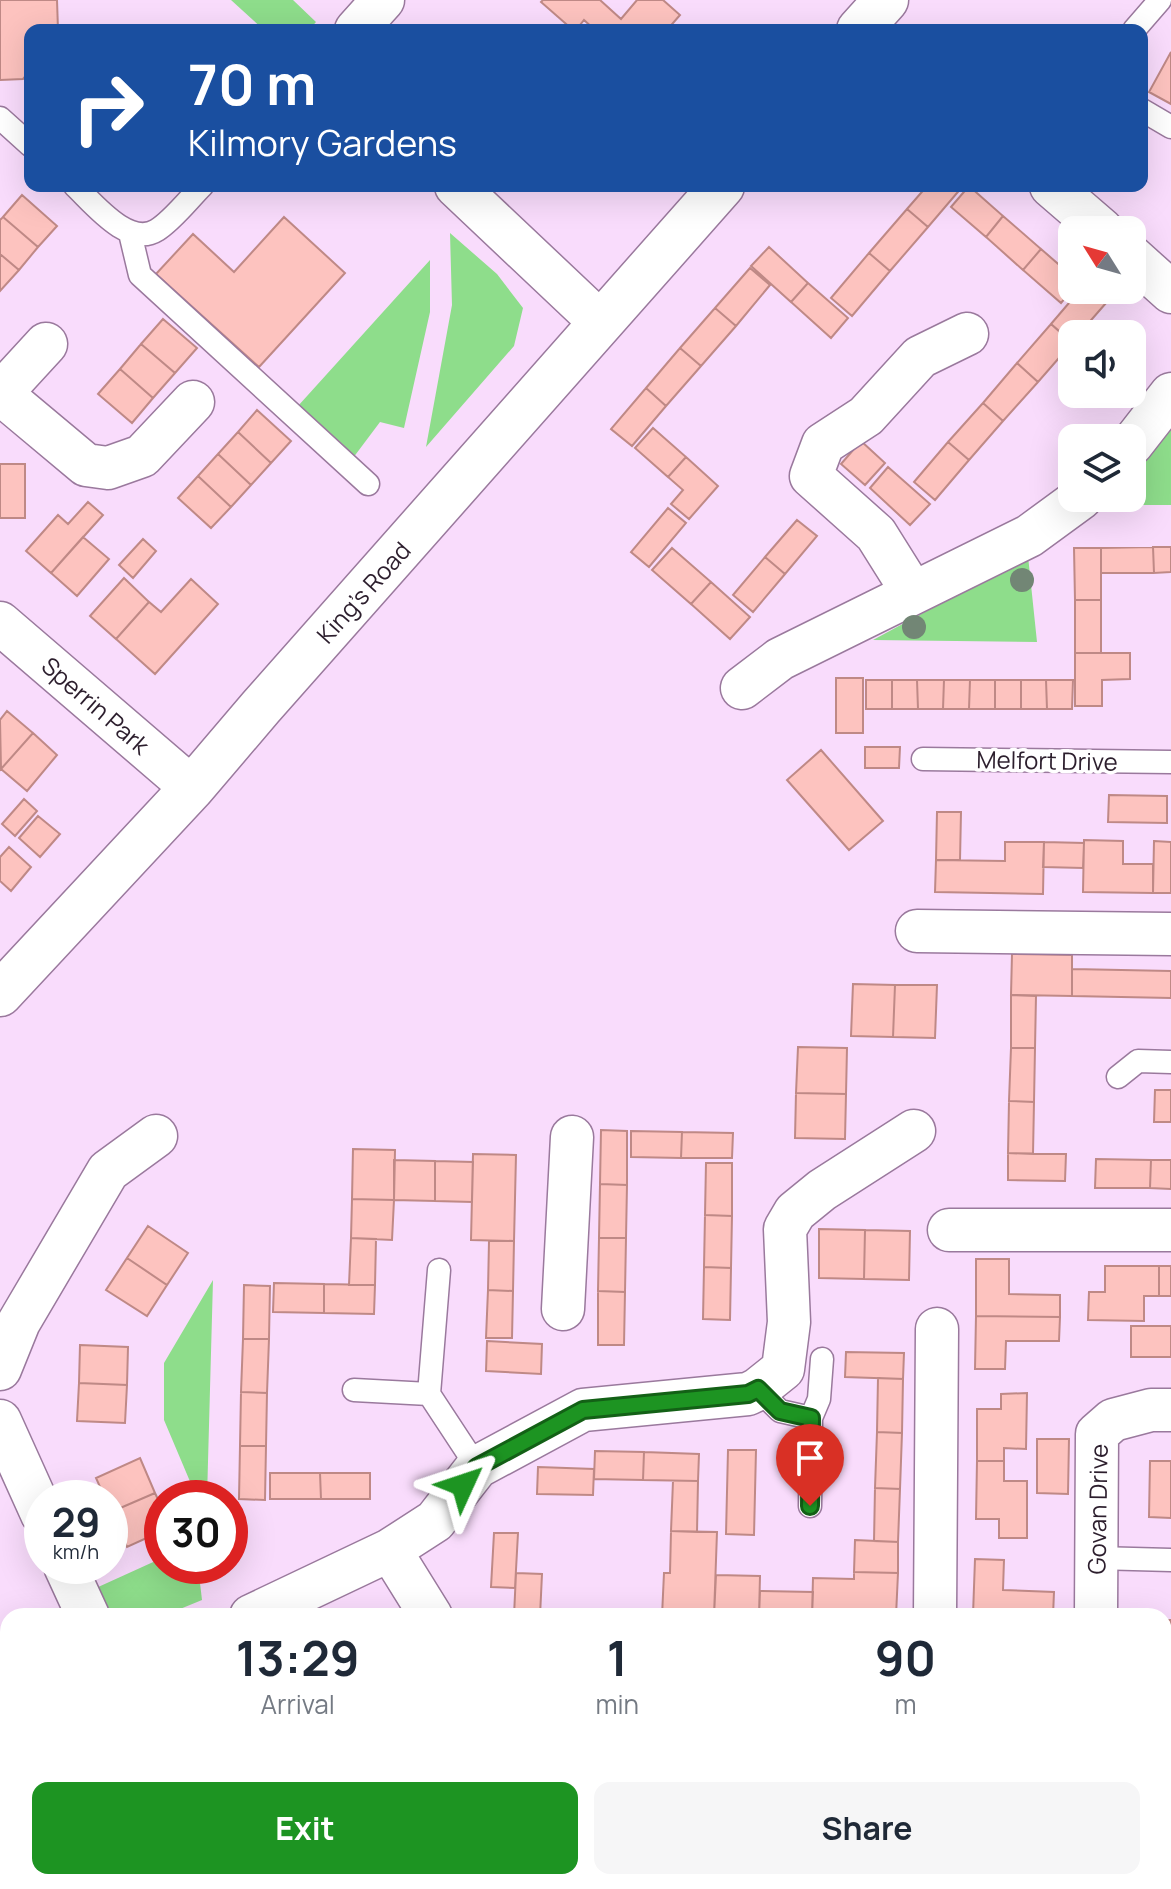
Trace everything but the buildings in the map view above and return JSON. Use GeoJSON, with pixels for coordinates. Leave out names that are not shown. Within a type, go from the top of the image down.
{"type":"FeatureCollection","features":[{"type":"Feature","properties":{"kind":"street"},"geometry":{"type":"LineString","coordinates":[[361,24],[383,0]]}},
{"type":"Feature","properties":{"kind":"street"},"geometry":{"type":"LineString","coordinates":[[462,192],[601,323]]}},
{"type":"Feature","properties":{"kind":"street","name":"King's Road"},"geometry":{"type":"LineString","coordinates":[[0,994],[192,788],[717,192]]}},
{"type":"Feature","properties":{"kind":"street"},"geometry":{"type":"LineString","coordinates":[[1058,192],[1086,216]]}},
{"type":"Feature","properties":{"kind":"street"},"geometry":{"type":"LineString","coordinates":[[1146,270],[1171,292]]}},
{"type":"Feature","properties":{"kind":"street"},"geometry":{"type":"LineString","coordinates":[[913,593],[876,534],[811,476],[823,444],[866,416],[920,357],[967,334]]}},
{"type":"Feature","properties":{"kind":"street"},"geometry":{"type":"LineString","coordinates":[[46,344],[0,393],[86,465],[108,468],[142,456],[193,402]]}},
{"type":"Feature","properties":{"kind":"street"},"geometry":{"type":"LineString","coordinates":[[1146,426],[1171,394]]}},
{"type":"Feature","properties":{"kind":"street"},"geometry":{"type":"LineString","coordinates":[[742,688],[780,659],[1029,536],[1062,512]]}},
{"type":"Feature","properties":{"kind":"street","name":"Sperrin Park"},"geometry":{"type":"LineString","coordinates":[[0,623],[192,788]]}},
{"type":"Feature","properties":{"kind":"street"},"geometry":{"type":"LineString","coordinates":[[917,931],[1171,934]]}},
{"type":"Feature","properties":{"kind":"street"},"geometry":{"type":"LineString","coordinates":[[268,1608],[390,1550],[435,1521],[477,1467],[583,1410],[748,1394],[758,1389],[783,1369],[789,1322],[785,1229],[795,1212],[822,1190],[914,1131]]}},
{"type":"Feature","properties":{"kind":"street"},"geometry":{"type":"LineString","coordinates":[[0,1369],[19,1322],[108,1171],[156,1136]]}},
{"type":"Feature","properties":{"kind":"street"},"geometry":{"type":"LineString","coordinates":[[563,1309],[572,1137]]}},
{"type":"Feature","properties":{"kind":"street"},"geometry":{"type":"LineString","coordinates":[[949,1230],[1171,1230]]}},
{"type":"Feature","properties":{"kind":"street"},"geometry":{"type":"LineString","coordinates":[[935,1608],[937,1329]]}},
{"type":"Feature","properties":{"kind":"street","name":"Govan Drive"},"geometry":{"type":"LineString","coordinates":[[1096,1608],[1097,1434],[1113,1420],[1151,1410],[1171,1410]]}},
{"type":"Feature","properties":{"kind":"street"},"geometry":{"type":"LineString","coordinates":[[0,1421],[27,1480]]}},
{"type":"Feature","properties":{"kind":"street"},"geometry":{"type":"LineString","coordinates":[[390,1550],[426,1608]]}},
{"type":"Feature","properties":{"kind":"street"},"geometry":{"type":"LineString","coordinates":[[73,1584],[84,1608]]}},
{"type":"Feature","properties":{"kind":"lane"},"geometry":{"type":"LineString","coordinates":[[1139,24],[1160,0]]}},
{"type":"Feature","properties":{"kind":"lane"},"geometry":{"type":"LineString","coordinates":[[1148,114],[1171,127]]}},
{"type":"Feature","properties":{"kind":"lane"},"geometry":{"type":"LineString","coordinates":[[0,118],[24,140]]}},
{"type":"Feature","properties":{"kind":"lane"},"geometry":{"type":"LineString","coordinates":[[82,192],[119,226],[130,233],[145,236],[158,230],[196,192]]}},
{"type":"Feature","properties":{"kind":"lane"},"geometry":{"type":"LineString","coordinates":[[130,233],[140,275],[368,484]]}},
{"type":"Feature","properties":{"kind":"lane","name":"Melfort Drive"},"geometry":{"type":"LineString","coordinates":[[923,759],[1171,762]]}},
{"type":"Feature","properties":{"kind":"lane"},"geometry":{"type":"LineString","coordinates":[[1118,1077],[1138,1061],[1171,1062]]}},
{"type":"Feature","properties":{"kind":"lane"},"geometry":{"type":"LineString","coordinates":[[439,1270],[429,1394],[477,1467]]}},
{"type":"Feature","properties":{"kind":"lane"},"geometry":{"type":"LineString","coordinates":[[810,1506],[811,1418],[819,1399],[822,1359]]}},
{"type":"Feature","properties":{"kind":"lane"},"geometry":{"type":"LineString","coordinates":[[758,1389],[780,1411],[811,1418]]}},
{"type":"Feature","properties":{"kind":"lane"},"geometry":{"type":"LineString","coordinates":[[354,1390],[429,1394]]}},
{"type":"Feature","properties":{"kind":"lane"},"geometry":{"type":"LineString","coordinates":[[1096,1558],[1171,1560]]}},
{"type":"Feature","properties":{"kind":"green space"},"geometry":{"type":"Polygon","coordinates":[[[231,0],[293,0],[316,22],[314,24],[257,24],[231,0]]]}},
{"type":"Feature","properties":{"kind":"green space"},"geometry":{"type":"Polygon","coordinates":[[[450,233],[497,274],[523,308],[514,346],[426,447],[452,305],[450,233]]]}},
{"type":"Feature","properties":{"kind":"green space"},"geometry":{"type":"Polygon","coordinates":[[[430,260],[430,312],[404,428],[380,422],[353,458],[298,406],[430,260]]]}},
{"type":"Feature","properties":{"kind":"green space"},"geometry":{"type":"Polygon","coordinates":[[[1171,416],[1171,505],[1146,505],[1146,444],[1171,416]]]}},
{"type":"Feature","properties":{"kind":"green space"},"geometry":{"type":"Polygon","coordinates":[[[1028,556],[1037,642],[873,640],[1028,556]]]}},
{"type":"Feature","properties":{"kind":"green space"},"geometry":{"type":"Polygon","coordinates":[[[213,1280],[207,1480],[189,1480],[164,1420],[164,1363],[213,1280]]]}},
{"type":"Feature","properties":{"kind":"green space"},"geometry":{"type":"Polygon","coordinates":[[[144,1566],[144,1584],[200,1584],[202,1600],[182,1608],[103,1608],[96,1588],[105,1584],[128,1584],[128,1573],[144,1566]]]}},
{"type":"Feature","properties":{"kind":"route"},"geometry":{"type":"LineString","coordinates":[[463,1485],[477,1467],[583,1410],[748,1394],[758,1389],[780,1411],[811,1418],[810,1506]]}}]}
